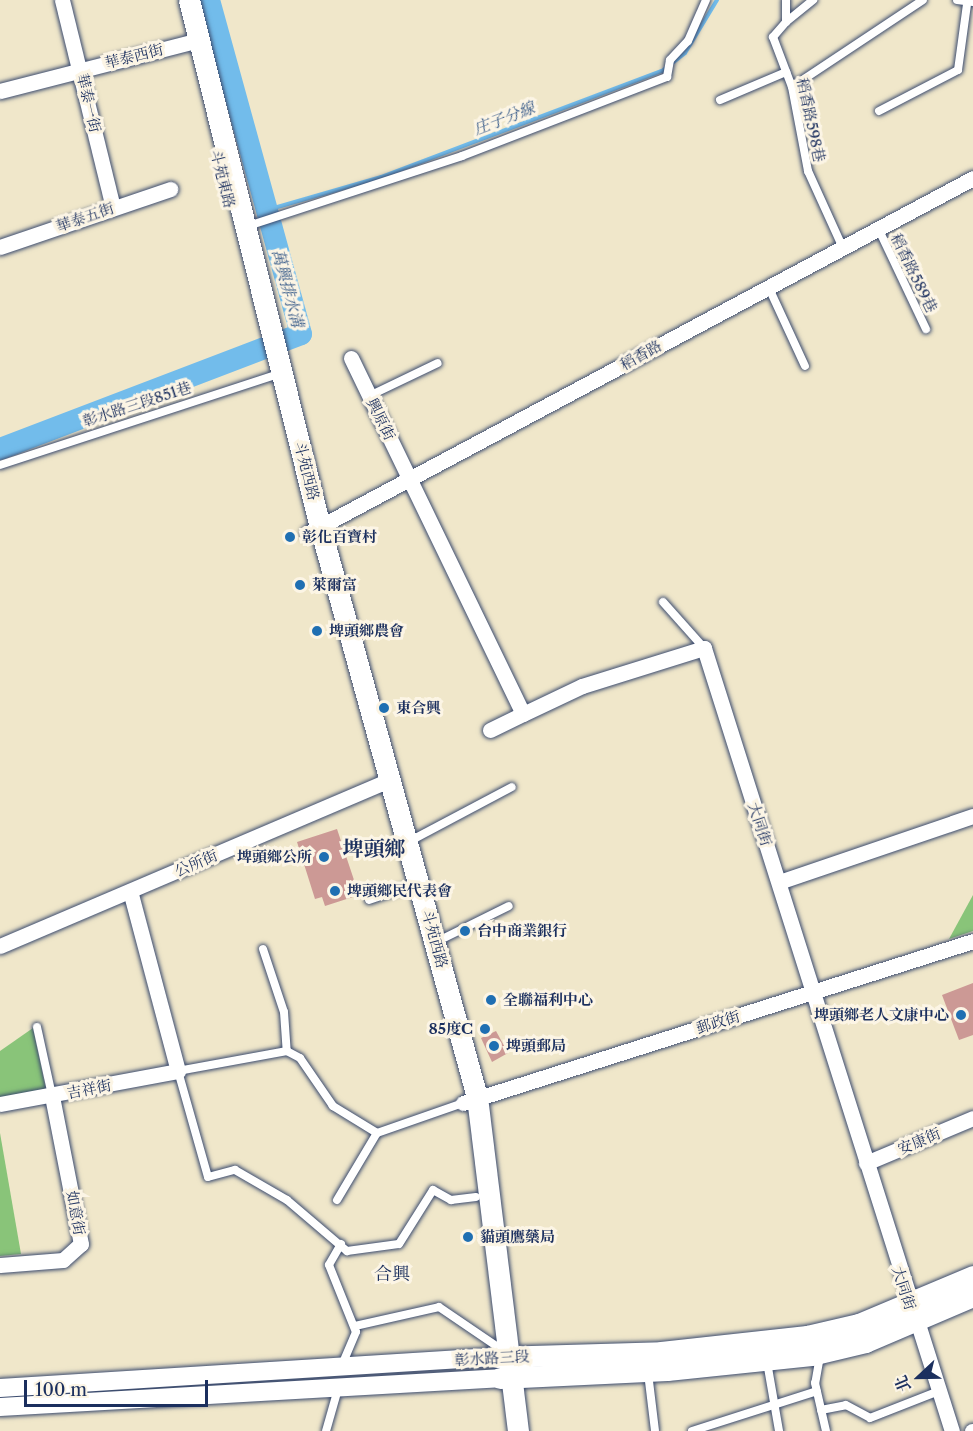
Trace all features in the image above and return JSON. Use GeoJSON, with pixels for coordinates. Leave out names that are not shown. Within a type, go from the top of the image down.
{"type":"FeatureCollection","features":[{"type":"Feature","properties":{"kind":"main road","name":"斗苑東路"},"geometry":{"type":"LineString","coordinates":[[178,0],[193,41],[248,225],[275,365]]}},
{"type":"Feature","properties":{"kind":"main road","name":"斗苑東路"},"geometry":{"type":"LineString","coordinates":[[189,0],[193,41],[275,365]]}},
{"type":"Feature","properties":{"kind":"main road","name":"斗苑西路"},"geometry":{"type":"LineString","coordinates":[[275,365],[314,530],[414,885],[470,1100],[476,1197],[501,1353],[518,1431]]}},
{"type":"Feature","properties":{"kind":"main road","name":"斗苑西路"},"geometry":{"type":"LineString","coordinates":[[385,781],[408,842],[414,885],[436,942],[470,1100],[501,1353]]}},
{"type":"Feature","properties":{"kind":"main road","name":"彰水路三段"},"geometry":{"type":"LineString","coordinates":[[501,1353],[767,1362],[821,1352],[912,1312],[973,1276]]}},
{"type":"Feature","properties":{"kind":"main road","name":"彰水路三段"},"geometry":{"type":"LineString","coordinates":[[506,1378],[648,1370],[807,1336],[973,1296]]}},
{"type":"Feature","properties":{"kind":"main road","name":"斗苑西路"},"geometry":{"type":"LineString","coordinates":[[505,1431],[506,1378]]}},
{"type":"Feature","properties":{"kind":"street","name":"華泰一街"},"geometry":{"type":"LineString","coordinates":[[62,0],[113,207]]}},
{"type":"Feature","properties":{"kind":"street","name":"華泰西街"},"geometry":{"type":"LineString","coordinates":[[0,91],[193,41]]}},
{"type":"Feature","properties":{"kind":"street","name":"稻香路"},"geometry":{"type":"LineString","coordinates":[[314,530],[411,481],[842,246],[973,178]]}},
{"type":"Feature","properties":{"kind":"street","name":"華泰五街"},"geometry":{"type":"LineString","coordinates":[[1,243],[170,189]]}},
{"type":"Feature","properties":{"kind":"street","name":"興原街"},"geometry":{"type":"LineString","coordinates":[[351,358],[411,481]]}},
{"type":"Feature","properties":{"kind":"street"},"geometry":{"type":"LineString","coordinates":[[411,481],[523,714]]}},
{"type":"Feature","properties":{"kind":"street"},"geometry":{"type":"LineString","coordinates":[[490,730],[582,686],[704,648]]}},
{"type":"Feature","properties":{"kind":"street","name":"大同街"},"geometry":{"type":"LineString","coordinates":[[704,648],[950,1430]]}},
{"type":"Feature","properties":{"kind":"street","name":"公所街"},"geometry":{"type":"LineString","coordinates":[[0,946],[385,781]]}},
{"type":"Feature","properties":{"kind":"street"},"geometry":{"type":"LineString","coordinates":[[779,882],[973,816]]}},
{"type":"Feature","properties":{"kind":"street"},"geometry":{"type":"LineString","coordinates":[[129,891],[178,1071]]}},
{"type":"Feature","properties":{"kind":"street","name":"郵政街"},"geometry":{"type":"LineString","coordinates":[[470,1100],[973,941]]}},
{"type":"Feature","properties":{"kind":"street","name":"吉祥街"},"geometry":{"type":"LineString","coordinates":[[0,1104],[178,1071]]}},
{"type":"Feature","properties":{"kind":"street","name":"如意街"},"geometry":{"type":"LineString","coordinates":[[0,1265],[63,1260],[81,1244],[52,1096]]}},
{"type":"Feature","properties":{"kind":"street","name":"安康街"},"geometry":{"type":"LineString","coordinates":[[866,1163],[973,1118]]}},
{"type":"Feature","properties":{"kind":"street","name":"彰水路三段"},"geometry":{"type":"LineString","coordinates":[[0,1388],[341,1367],[501,1353]]}},
{"type":"Feature","properties":{"kind":"street","name":"彰水路三段"},"geometry":{"type":"LineString","coordinates":[[0,1407],[506,1378]]}},
{"type":"Feature","properties":{"kind":"lane"},"geometry":{"type":"LineString","coordinates":[[248,225],[462,156],[667,77],[670,60],[688,41],[706,0]]}},
{"type":"Feature","properties":{"kind":"lane","name":"稻香路598巷"},"geometry":{"type":"LineString","coordinates":[[786,0],[786,22],[773,37],[792,87],[808,171],[842,246]]}},
{"type":"Feature","properties":{"kind":"lane"},"geometry":{"type":"LineString","coordinates":[[786,22],[813,0]]}},
{"type":"Feature","properties":{"kind":"lane"},"geometry":{"type":"LineString","coordinates":[[792,87],[923,0]]}},
{"type":"Feature","properties":{"kind":"lane"},"geometry":{"type":"LineString","coordinates":[[879,111],[958,70],[970,3],[957,0]]}},
{"type":"Feature","properties":{"kind":"lane"},"geometry":{"type":"LineString","coordinates":[[720,100],[786,72]]}},
{"type":"Feature","properties":{"kind":"lane","name":"稻香路589巷"},"geometry":{"type":"LineString","coordinates":[[878,228],[926,329]]}},
{"type":"Feature","properties":{"kind":"lane"},"geometry":{"type":"LineString","coordinates":[[768,286],[805,366]]}},
{"type":"Feature","properties":{"kind":"lane"},"geometry":{"type":"LineString","coordinates":[[369,396],[438,363]]}},
{"type":"Feature","properties":{"kind":"lane","name":"彰水路三段851巷"},"geometry":{"type":"LineString","coordinates":[[0,465],[275,365]]}},
{"type":"Feature","properties":{"kind":"lane"},"geometry":{"type":"LineString","coordinates":[[663,602],[704,648]]}},
{"type":"Feature","properties":{"kind":"lane"},"geometry":{"type":"LineString","coordinates":[[408,842],[512,787]]}},
{"type":"Feature","properties":{"kind":"lane"},"geometry":{"type":"LineString","coordinates":[[369,900],[414,885]]}},
{"type":"Feature","properties":{"kind":"lane"},"geometry":{"type":"LineString","coordinates":[[436,942],[509,906]]}},
{"type":"Feature","properties":{"kind":"lane"},"geometry":{"type":"LineString","coordinates":[[263,949],[284,1012],[287,1051]]}},
{"type":"Feature","properties":{"kind":"lane"},"geometry":{"type":"LineString","coordinates":[[37,1027],[52,1096]]}},
{"type":"Feature","properties":{"kind":"lane"},"geometry":{"type":"LineString","coordinates":[[378,1133],[333,1106],[300,1058],[287,1051],[178,1071],[208,1177],[235,1170],[287,1200],[347,1251],[399,1244],[433,1190],[451,1200],[476,1197]]}},
{"type":"Feature","properties":{"kind":"lane"},"geometry":{"type":"LineString","coordinates":[[337,1200],[378,1133],[470,1100]]}},
{"type":"Feature","properties":{"kind":"lane"},"geometry":{"type":"LineString","coordinates":[[327,1431],[341,1367],[355,1326],[329,1265],[341,1244]]}},
{"type":"Feature","properties":{"kind":"lane"},"geometry":{"type":"LineString","coordinates":[[355,1326],[395,1312],[439,1307],[501,1353]]}},
{"type":"Feature","properties":{"kind":"lane"},"geometry":{"type":"LineString","coordinates":[[821,1352],[817,1391],[826,1431]]}},
{"type":"Feature","properties":{"kind":"lane"},"geometry":{"type":"LineString","coordinates":[[767,1362],[772,1406],[779,1431]]}},
{"type":"Feature","properties":{"kind":"lane"},"geometry":{"type":"LineString","coordinates":[[648,1370],[655,1431]]}},
{"type":"Feature","properties":{"kind":"lane"},"geometry":{"type":"LineString","coordinates":[[692,1431],[711,1428],[817,1391]]}},
{"type":"Feature","properties":{"kind":"lane"},"geometry":{"type":"LineString","coordinates":[[821,1410],[846,1405],[870,1418],[939,1391]]}},
{"type":"Feature","properties":{"kind":"green space"},"geometry":{"type":"Polygon","coordinates":[[[973,895],[973,931],[949,939],[973,895]]]}},
{"type":"Feature","properties":{"kind":"green space"},"geometry":{"type":"Polygon","coordinates":[[[33,1028],[46,1090],[0,1099],[0,1051],[33,1028]]]}},
{"type":"Feature","properties":{"kind":"green space"},"geometry":{"type":"Polygon","coordinates":[[[0,1133],[21,1254],[0,1256],[0,1133]]]}},
{"type":"Feature","properties":{"kind":"building","name":"埤頭鄉公所"},"geometry":{"type":"Polygon","coordinates":[[[337,829],[359,895],[325,906],[322,897],[315,899],[297,842],[337,829]]]}},
{"type":"Feature","properties":{"kind":"building","name":"埤頭鄉老人文康中心"},"geometry":{"type":"Polygon","coordinates":[[[973,983],[973,1035],[959,1040],[942,995],[973,983]]]}},
{"type":"Feature","properties":{"kind":"building","name":"埤頭郵局"},"geometry":{"type":"Polygon","coordinates":[[[496,1031],[508,1053],[492,1062],[481,1038],[496,1031]]]}},
{"type":"Feature","properties":{"kind":"waterway","name":"萬興排水溝"},"geometry":{"type":"LineString","coordinates":[[0,449],[301,334],[209,0]]}},
{"type":"Feature","properties":{"kind":"waterway","name":"庄子分線"},"geometry":{"type":"LineString","coordinates":[[267,210],[381,177],[662,71],[685,53],[717,0]]}},
{"type":"Feature","properties":{"kind":"place","name":"彰化百寶村"},"geometry":{"type":"Point","coordinates":[290,537]}},
{"type":"Feature","properties":{"kind":"place","name":"萊爾富"},"geometry":{"type":"Point","coordinates":[300,585]}},
{"type":"Feature","properties":{"kind":"place","name":"埤頭鄉農會"},"geometry":{"type":"Point","coordinates":[317,631]}},
{"type":"Feature","properties":{"kind":"place","name":"東合興"},"geometry":{"type":"Point","coordinates":[384,708]}},
{"type":"Feature","properties":{"kind":"place","name":"埤頭鄉公所"},"geometry":{"type":"Point","coordinates":[324,857]}},
{"type":"Feature","properties":{"kind":"place","name":"埤頭鄉民代表會"},"geometry":{"type":"Point","coordinates":[335,891]}},
{"type":"Feature","properties":{"kind":"place","name":"台中商業銀行"},"geometry":{"type":"Point","coordinates":[465,931]}},
{"type":"Feature","properties":{"kind":"place","name":"全聯福利中心"},"geometry":{"type":"Point","coordinates":[491,1000]}},
{"type":"Feature","properties":{"kind":"place","name":"埤頭鄉老人文康中心"},"geometry":{"type":"Point","coordinates":[961,1015]}},
{"type":"Feature","properties":{"kind":"place","name":"85度C"},"geometry":{"type":"Point","coordinates":[485,1029]}},
{"type":"Feature","properties":{"kind":"place","name":"埤頭郵局"},"geometry":{"type":"Point","coordinates":[494,1046]}},
{"type":"Feature","properties":{"kind":"place","name":"貓頭鷹藥局"},"geometry":{"type":"Point","coordinates":[468,1237]}},
{"type":"Feature","properties":{"kind":"district","name":"埤頭鄉"},"geometry":{"type":"Point","coordinates":[374,849]}},
{"type":"Feature","properties":{"kind":"district","name":"合興"},"geometry":{"type":"Point","coordinates":[392,1274]}}]}
